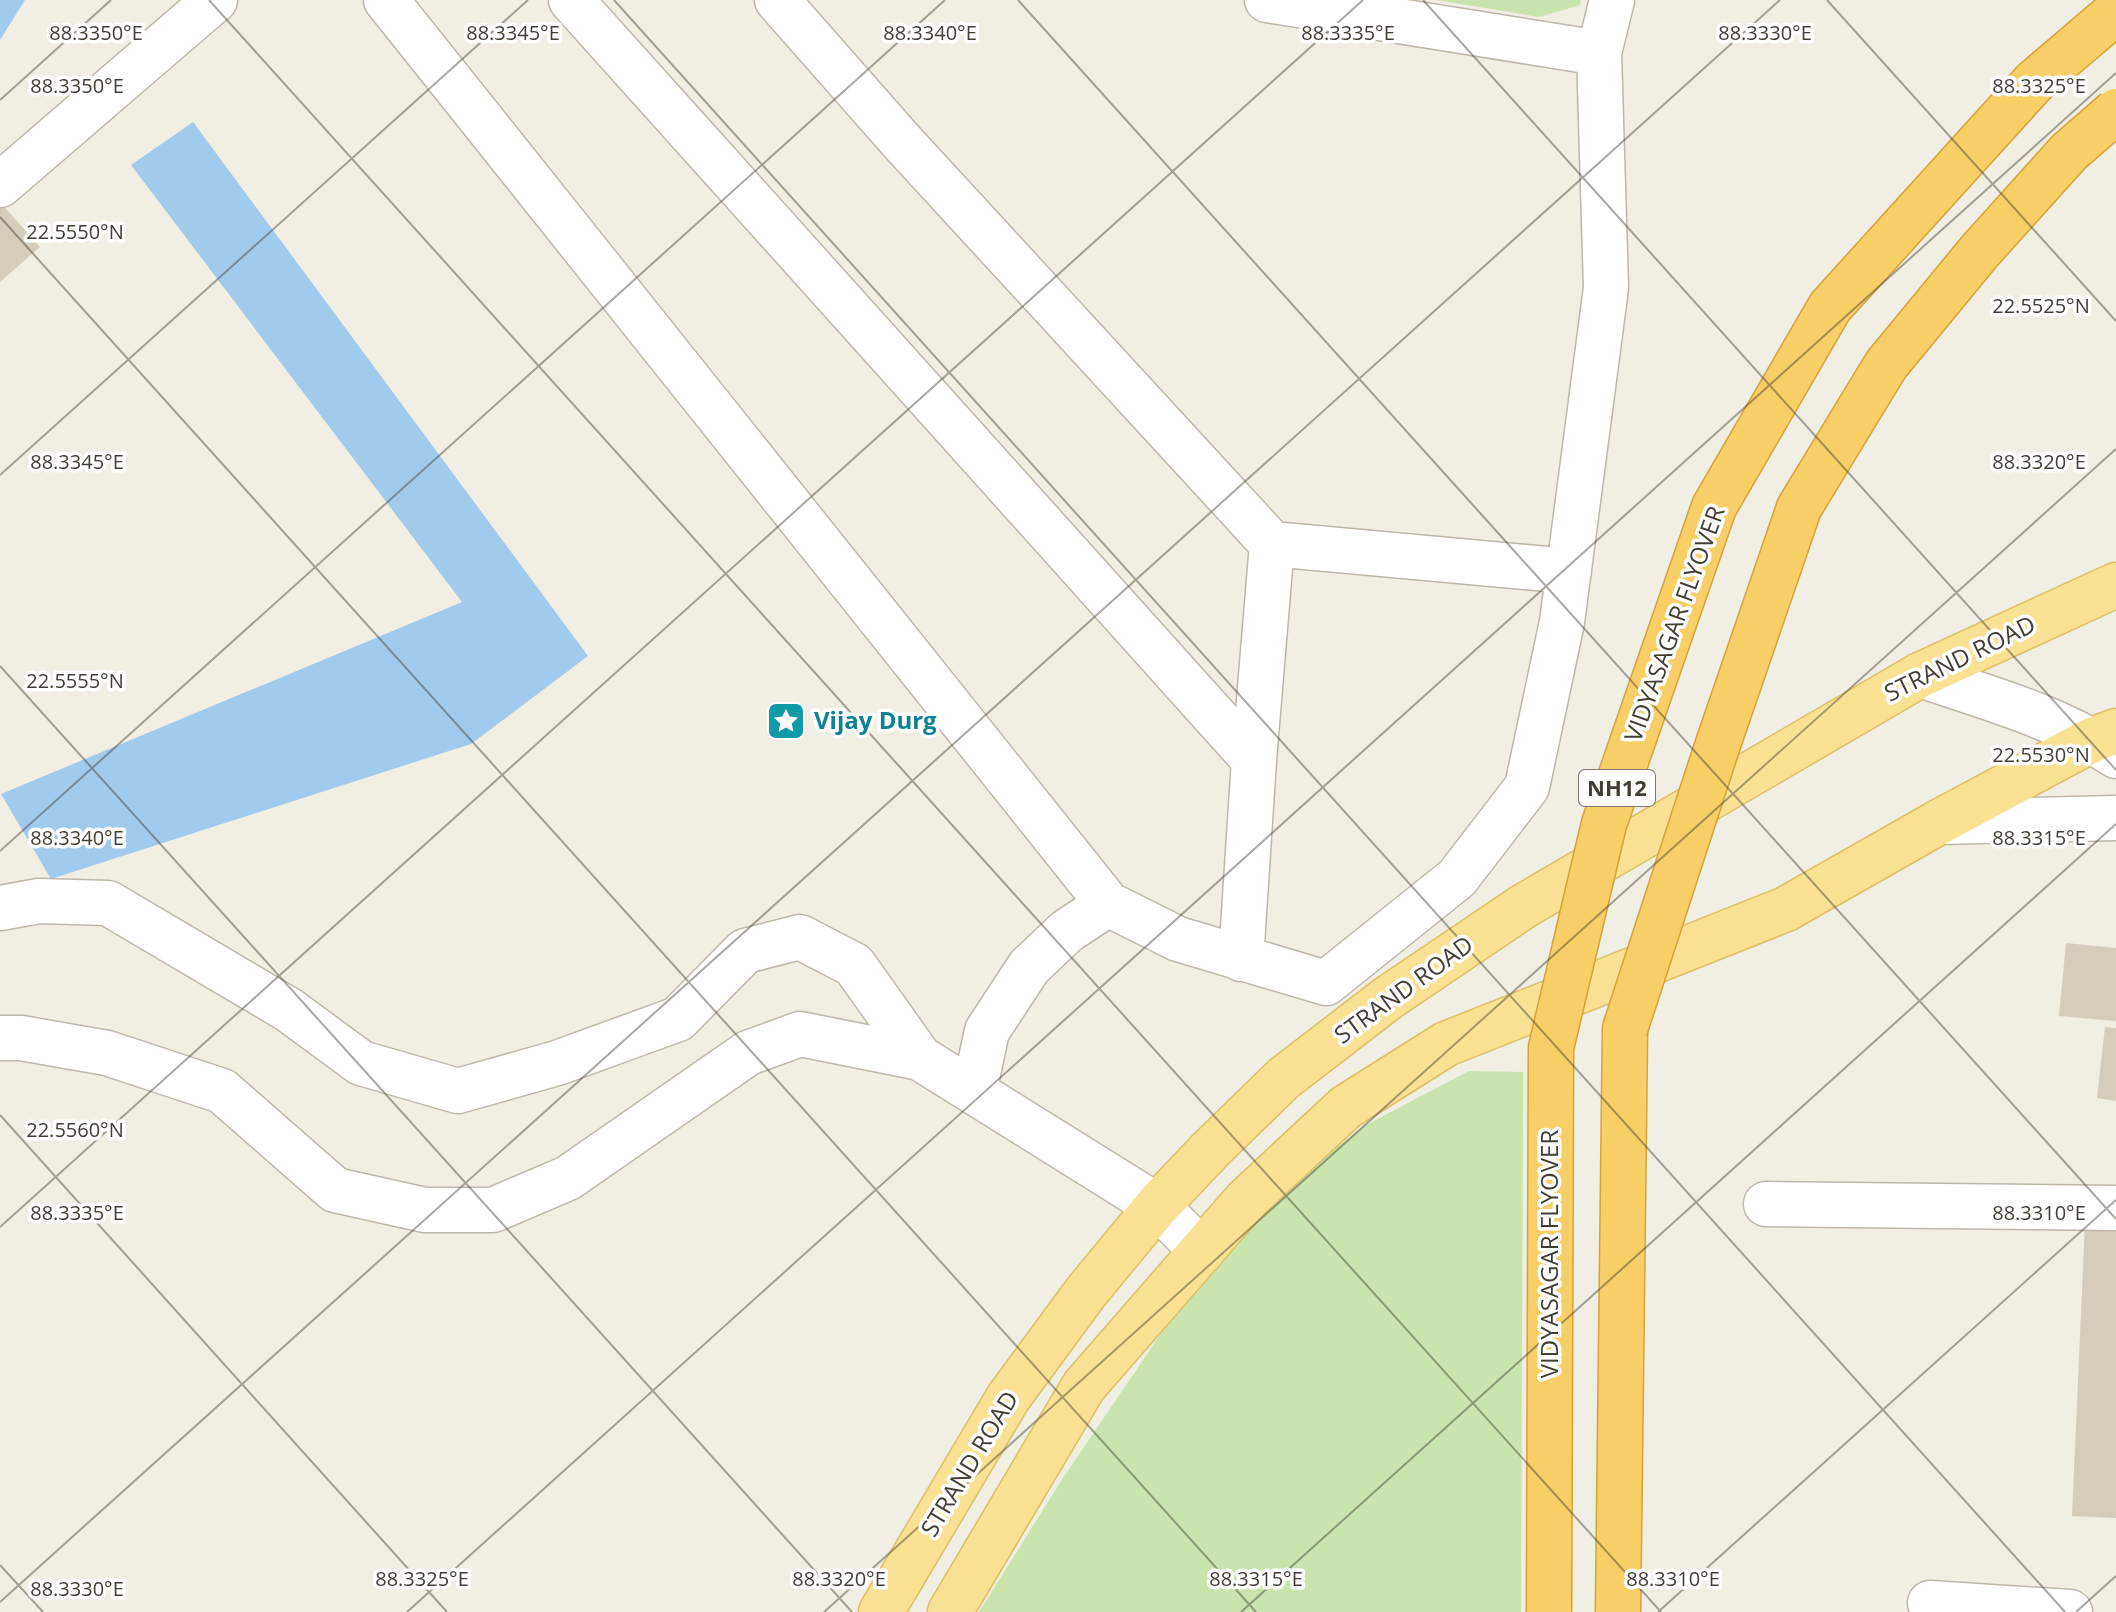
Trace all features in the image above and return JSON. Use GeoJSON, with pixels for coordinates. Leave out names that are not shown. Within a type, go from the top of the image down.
{"type":"FeatureCollection","features":[{"type":"Feature","properties":{"kind":"highway","name":"VIDYASAGAR FLYOVER"},"geometry":{"type":"LineString","coordinates":[[1549,1612],[1551,1048],[1604,824],[1714,507],[1830,307],[2034,82],[2116,12]]}},
{"type":"Feature","properties":{"kind":"highway"},"geometry":{"type":"LineString","coordinates":[[1618,1612],[1625,1029],[1717,747],[1799,508],[1886,365],[1979,252],[2069,152],[2116,111]]}},
{"type":"Feature","properties":{"kind":"main road","name":"STRAND ROAD"},"geometry":{"type":"LineString","coordinates":[[881,1612],[1008,1398],[1086,1292],[1157,1206],[1284,1078],[1388,998],[1524,906],[1920,675],[2116,585]]}},
{"type":"Feature","properties":{"kind":"main road"},"geometry":{"type":"LineString","coordinates":[[950,1612],[1084,1386],[1246,1200],[1346,1107],[1446,1044],[1786,909],[1939,822],[2108,743]]}},
{"type":"Feature","properties":{"kind":"street"},"geometry":{"type":"LineString","coordinates":[[0,185],[215,0]]}},
{"type":"Feature","properties":{"kind":"street"},"geometry":{"type":"LineString","coordinates":[[386,0],[1108,904],[1178,939],[1326,983],[1457,878],[1527,787],[1562,622],[1606,288],[1599,53],[1612,0]]}},
{"type":"Feature","properties":{"kind":"street"},"geometry":{"type":"LineString","coordinates":[[571,0],[1254,760]]}},
{"type":"Feature","properties":{"kind":"street"},"geometry":{"type":"LineString","coordinates":[[777,0],[903,143],[1272,544],[1569,571]]}},
{"type":"Feature","properties":{"kind":"street"},"geometry":{"type":"LineString","coordinates":[[1267,0],[1388,10],[1599,53]]}},
{"type":"Feature","properties":{"kind":"street"},"geometry":{"type":"LineString","coordinates":[[1241,959],[1272,544]]}},
{"type":"Feature","properties":{"kind":"street"},"geometry":{"type":"LineString","coordinates":[[1920,675],[2044,716],[2108,743]]}},
{"type":"Feature","properties":{"kind":"street"},"geometry":{"type":"LineString","coordinates":[[1939,822],[2116,818]]}},
{"type":"Feature","properties":{"kind":"street"},"geometry":{"type":"LineString","coordinates":[[0,908],[39,901],[108,903],[289,1010],[361,1063],[458,1091],[557,1063],[678,1019],[745,951],[800,937],[854,965],[920,1058]]}},
{"type":"Feature","properties":{"kind":"street"},"geometry":{"type":"LineString","coordinates":[[974,1092],[987,1031],[1029,967],[1067,931],[1108,904]]}},
{"type":"Feature","properties":{"kind":"street"},"geometry":{"type":"LineString","coordinates":[[0,1038],[21,1038],[107,1053],[222,1091],[335,1190],[425,1210],[493,1210],[568,1178],[748,1053],[800,1034],[920,1058],[1157,1206],[1202,1251]]}},
{"type":"Feature","properties":{"kind":"street"},"geometry":{"type":"LineString","coordinates":[[1766,1204],[2116,1208]]}},
{"type":"Feature","properties":{"kind":"street"},"geometry":{"type":"LineString","coordinates":[[1930,1603],[2070,1612]]}},
{"type":"Feature","properties":{"kind":"green space"},"geometry":{"type":"Polygon","coordinates":[[[1436,0],[1581,0],[1580,5],[1539,17],[1436,0]]]}},
{"type":"Feature","properties":{"kind":"green space"},"geometry":{"type":"Polygon","coordinates":[[[1469,1071],[1523,1072],[1521,1612],[979,1612],[1063,1478],[1232,1229],[1364,1126],[1469,1071]]]}},
{"type":"Feature","properties":{"kind":"water"},"geometry":{"type":"Polygon","coordinates":[[[0,0],[25,0],[0,40],[0,0]]]}},
{"type":"Feature","properties":{"kind":"water"},"geometry":{"type":"Polygon","coordinates":[[[193,122],[588,656],[471,744],[51,879],[1,794],[462,602],[131,165],[193,122]]]}},
{"type":"Feature","properties":{"kind":"building"},"geometry":{"type":"Polygon","coordinates":[[[0,202],[40,247],[0,282],[0,202]]]}},
{"type":"Feature","properties":{"kind":"building"},"geometry":{"type":"Polygon","coordinates":[[[2066,943],[2116,948],[2116,1021],[2059,1016],[2066,943]]]}},
{"type":"Feature","properties":{"kind":"building"},"geometry":{"type":"Polygon","coordinates":[[[2105,1027],[2116,1028],[2116,1101],[2097,1098],[2105,1027]]]}},
{"type":"Feature","properties":{"kind":"building"},"geometry":{"type":"Polygon","coordinates":[[[2085,1223],[2116,1225],[2116,1518],[2072,1516],[2085,1223]]]}},
{"type":"Feature","properties":{"kind":"place","name":"Vijay Durg"},"geometry":{"type":"Point","coordinates":[786,721]}}]}
